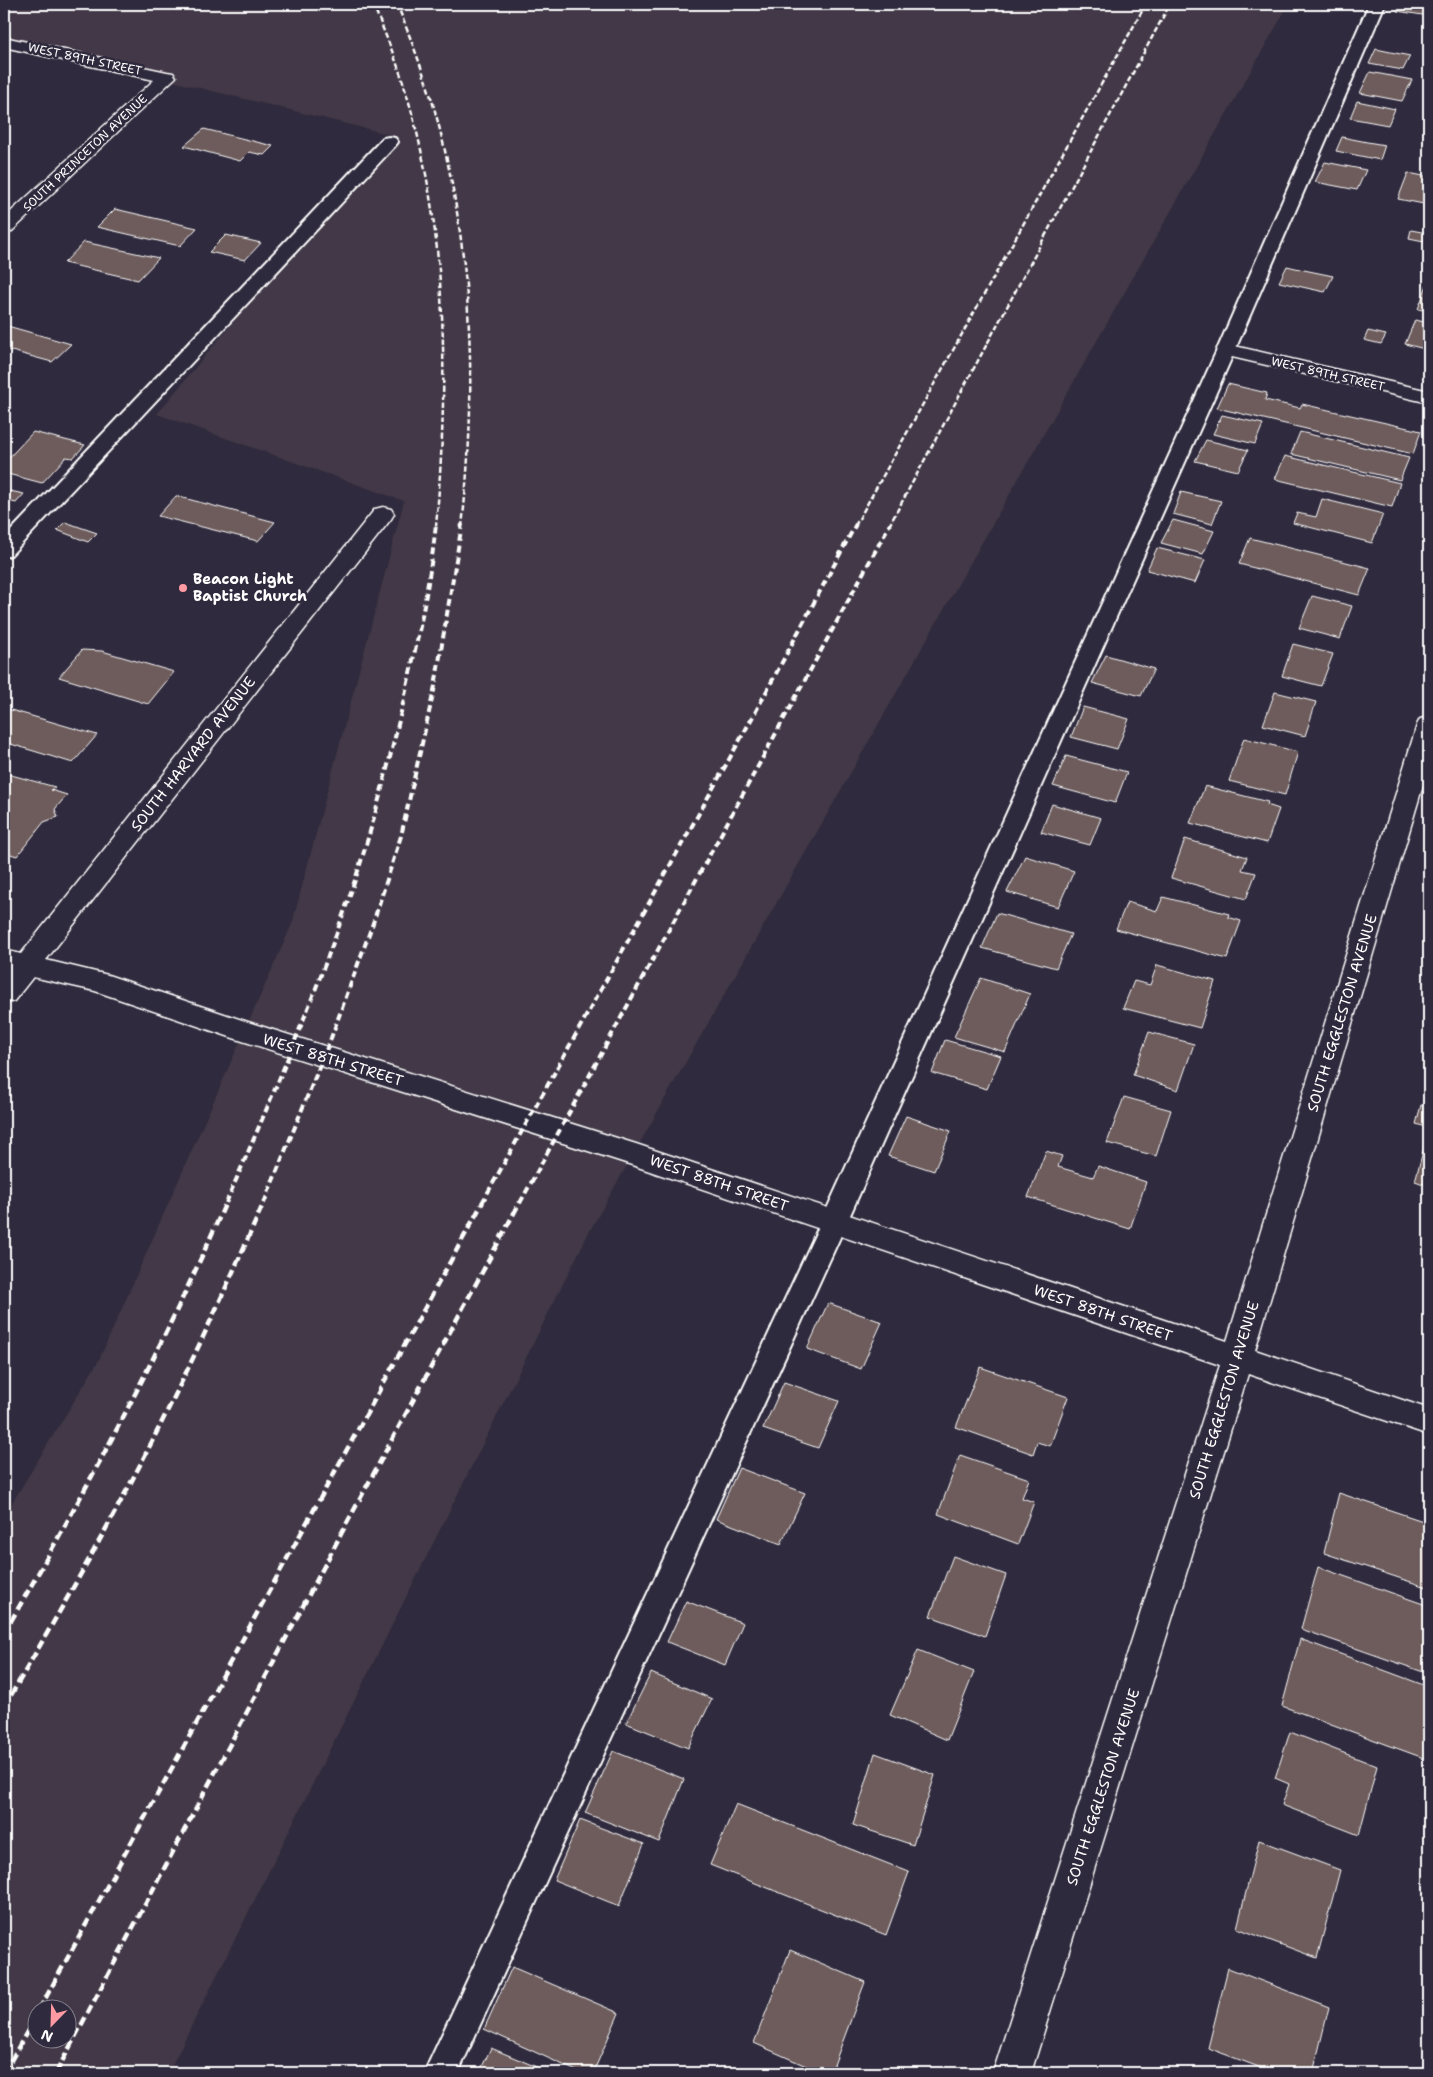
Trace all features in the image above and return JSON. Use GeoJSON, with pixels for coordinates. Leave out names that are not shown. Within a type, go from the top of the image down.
{"type":"FeatureCollection","features":[{"type":"Feature","properties":{"kind":"street","name":"WEST 89TH STREET"},"geometry":{"type":"LineString","coordinates":[[4,42],[167,77]]}},
{"type":"Feature","properties":{"kind":"street","name":"SOUTH PRINCETON AVENUE"},"geometry":{"type":"LineString","coordinates":[[4,228],[167,77]]}},
{"type":"Feature","properties":{"kind":"street","name":"WEST 89TH STREET"},"geometry":{"type":"LineString","coordinates":[[1226,350],[1429,397]]}},
{"type":"Feature","properties":{"kind":"street","name":"SOUTH HARVARD AVENUE"},"geometry":{"type":"LineString","coordinates":[[4,994],[15,963],[383,514]]}},
{"type":"Feature","properties":{"kind":"street","name":"SOUTH EGGLESTON AVENUE"},"geometry":{"type":"LineString","coordinates":[[1012,2073],[1238,1358],[1429,725]]}},
{"type":"Feature","properties":{"kind":"street","name":"WEST 88TH STREET"},"geometry":{"type":"LineString","coordinates":[[15,963],[98,982],[243,1031],[636,1155],[1429,1422]]}},
{"type":"Feature","properties":{"kind":"lane"},"geometry":{"type":"LineString","coordinates":[[442,2073],[834,1222],[1226,350],[1377,4]]}},
{"type":"Feature","properties":{"kind":"lane"},"geometry":{"type":"LineString","coordinates":[[4,550],[389,142]]}},
{"type":"Feature","properties":{"kind":"shaded area"},"geometry":{"type":"Polygon","coordinates":[[[4,4],[1289,4],[589,1232],[168,2073],[4,2073],[4,1516],[99,1360],[292,924],[404,501],[157,414],[388,134],[4,40],[4,4]]]}},
{"type":"Feature","properties":{"kind":"building"},"geometry":{"type":"Polygon","coordinates":[[[1401,4],[1429,6],[1429,16],[1397,11],[1401,4]]]}},
{"type":"Feature","properties":{"kind":"building"},"geometry":{"type":"Polygon","coordinates":[[[1376,49],[1410,56],[1403,70],[1369,64],[1376,49]]]}},
{"type":"Feature","properties":{"kind":"building"},"geometry":{"type":"Polygon","coordinates":[[[1370,72],[1412,80],[1402,101],[1360,93],[1370,72]]]}},
{"type":"Feature","properties":{"kind":"building"},"geometry":{"type":"Polygon","coordinates":[[[1357,101],[1395,109],[1388,125],[1350,118],[1357,101]]]}},
{"type":"Feature","properties":{"kind":"building"},"geometry":{"type":"Polygon","coordinates":[[[204,129],[273,146],[264,155],[249,152],[240,161],[184,146],[204,129]]]}},
{"type":"Feature","properties":{"kind":"building"},"geometry":{"type":"Polygon","coordinates":[[[1342,137],[1385,145],[1380,160],[1336,151],[1342,137]]]}},
{"type":"Feature","properties":{"kind":"building"},"geometry":{"type":"Polygon","coordinates":[[[1325,162],[1366,170],[1357,190],[1315,182],[1325,162]]]}},
{"type":"Feature","properties":{"kind":"building"},"geometry":{"type":"Polygon","coordinates":[[[1408,173],[1429,177],[1429,205],[1398,199],[1408,173]]]}},
{"type":"Feature","properties":{"kind":"building"},"geometry":{"type":"Polygon","coordinates":[[[115,209],[197,228],[180,246],[97,227],[115,209]]]}},
{"type":"Feature","properties":{"kind":"building"},"geometry":{"type":"Polygon","coordinates":[[[1411,230],[1427,233],[1424,241],[1409,238],[1411,230]]]}},
{"type":"Feature","properties":{"kind":"building"},"geometry":{"type":"Polygon","coordinates":[[[226,235],[261,243],[245,260],[209,252],[226,235]]]}},
{"type":"Feature","properties":{"kind":"building"},"geometry":{"type":"Polygon","coordinates":[[[84,242],[159,258],[138,280],[64,263],[84,242]]]}},
{"type":"Feature","properties":{"kind":"building"},"geometry":{"type":"Polygon","coordinates":[[[1287,266],[1333,276],[1325,292],[1279,282],[1287,266]]]}},
{"type":"Feature","properties":{"kind":"building"},"geometry":{"type":"Polygon","coordinates":[[[1427,285],[1429,285],[1429,311],[1418,309],[1427,285]]]}},
{"type":"Feature","properties":{"kind":"building"},"geometry":{"type":"Polygon","coordinates":[[[1415,320],[1429,323],[1429,350],[1405,344],[1415,320]]]}},
{"type":"Feature","properties":{"kind":"building"},"geometry":{"type":"Polygon","coordinates":[[[4,325],[71,344],[52,362],[4,349],[4,325]]]}},
{"type":"Feature","properties":{"kind":"building"},"geometry":{"type":"Polygon","coordinates":[[[1368,331],[1386,335],[1381,344],[1364,340],[1368,331]]]}},
{"type":"Feature","properties":{"kind":"building"},"geometry":{"type":"Polygon","coordinates":[[[1228,384],[1267,393],[1265,400],[1300,408],[1302,404],[1421,431],[1413,454],[1217,408],[1228,384]]]}},
{"type":"Feature","properties":{"kind":"building"},"geometry":{"type":"Polygon","coordinates":[[[1222,415],[1263,424],[1255,444],[1213,434],[1222,415]]]}},
{"type":"Feature","properties":{"kind":"building"},"geometry":{"type":"Polygon","coordinates":[[[33,432],[85,445],[73,458],[66,457],[42,483],[4,473],[4,463],[33,432]]]}},
{"type":"Feature","properties":{"kind":"building"},"geometry":{"type":"Polygon","coordinates":[[[1300,432],[1409,458],[1400,480],[1291,454],[1300,432]]]}},
{"type":"Feature","properties":{"kind":"building"},"geometry":{"type":"Polygon","coordinates":[[[1206,440],[1248,450],[1238,471],[1195,461],[1206,440]]]}},
{"type":"Feature","properties":{"kind":"building"},"geometry":{"type":"Polygon","coordinates":[[[1285,456],[1400,483],[1392,507],[1275,479],[1285,456]]]}},
{"type":"Feature","properties":{"kind":"building"},"geometry":{"type":"Polygon","coordinates":[[[10,491],[24,494],[16,503],[4,500],[10,491]]]}},
{"type":"Feature","properties":{"kind":"building"},"geometry":{"type":"Polygon","coordinates":[[[1181,492],[1221,501],[1212,524],[1173,514],[1181,492]]]}},
{"type":"Feature","properties":{"kind":"building"},"geometry":{"type":"Polygon","coordinates":[[[176,496],[275,522],[258,541],[158,516],[176,496]]]}},
{"type":"Feature","properties":{"kind":"building"},"geometry":{"type":"Polygon","coordinates":[[[1322,499],[1383,514],[1372,543],[1293,523],[1297,513],[1316,517],[1322,499]]]}},
{"type":"Feature","properties":{"kind":"building"},"geometry":{"type":"Polygon","coordinates":[[[1173,520],[1214,531],[1203,554],[1161,543],[1173,520]]]}},
{"type":"Feature","properties":{"kind":"building"},"geometry":{"type":"Polygon","coordinates":[[[65,522],[97,533],[88,542],[57,530],[65,522]]]}},
{"type":"Feature","properties":{"kind":"building"},"geometry":{"type":"Polygon","coordinates":[[[1250,538],[1370,568],[1359,595],[1239,564],[1250,538]]]}},
{"type":"Feature","properties":{"kind":"building"},"geometry":{"type":"Polygon","coordinates":[[[1157,548],[1205,560],[1195,583],[1147,570],[1157,548]]]}},
{"type":"Feature","properties":{"kind":"building"},"geometry":{"type":"Polygon","coordinates":[[[1312,596],[1352,606],[1340,639],[1299,628],[1312,596]]]}},
{"type":"Feature","properties":{"kind":"building"},"geometry":{"type":"Polygon","coordinates":[[[1293,644],[1333,654],[1321,686],[1282,676],[1293,644]]]}},
{"type":"Feature","properties":{"kind":"building"},"geometry":{"type":"Polygon","coordinates":[[[82,650],[102,651],[174,672],[148,704],[59,677],[82,650]]]}},
{"type":"Feature","properties":{"kind":"building"},"geometry":{"type":"Polygon","coordinates":[[[1106,655],[1154,669],[1141,696],[1092,683],[1106,655]]]}},
{"type":"Feature","properties":{"kind":"building"},"geometry":{"type":"Polygon","coordinates":[[[1275,692],[1316,702],[1305,736],[1263,725],[1275,692]]]}},
{"type":"Feature","properties":{"kind":"building"},"geometry":{"type":"Polygon","coordinates":[[[1083,707],[1129,719],[1117,749],[1071,737],[1083,707]]]}},
{"type":"Feature","properties":{"kind":"building"},"geometry":{"type":"Polygon","coordinates":[[[4,708],[97,735],[73,763],[4,742],[4,708]]]}},
{"type":"Feature","properties":{"kind":"building"},"geometry":{"type":"Polygon","coordinates":[[[1244,738],[1298,752],[1285,795],[1229,781],[1244,738]]]}},
{"type":"Feature","properties":{"kind":"building"},"geometry":{"type":"Polygon","coordinates":[[[1066,756],[1127,772],[1115,803],[1053,786],[1066,756]]]}},
{"type":"Feature","properties":{"kind":"building"},"geometry":{"type":"Polygon","coordinates":[[[4,773],[55,787],[51,790],[67,795],[55,809],[58,817],[44,822],[17,856],[4,852],[4,773]]]}},
{"type":"Feature","properties":{"kind":"building"},"geometry":{"type":"Polygon","coordinates":[[[1205,786],[1268,802],[1267,805],[1279,809],[1267,843],[1190,823],[1205,786]]]}},
{"type":"Feature","properties":{"kind":"building"},"geometry":{"type":"Polygon","coordinates":[[[1052,804],[1101,818],[1090,845],[1041,832],[1052,804]]]}},
{"type":"Feature","properties":{"kind":"building"},"geometry":{"type":"Polygon","coordinates":[[[1185,839],[1247,857],[1242,870],[1256,873],[1246,899],[1171,878],[1185,839]]]}},
{"type":"Feature","properties":{"kind":"building"},"geometry":{"type":"Polygon","coordinates":[[[1025,856],[1074,871],[1058,907],[1007,892],[1025,856]]]}},
{"type":"Feature","properties":{"kind":"building"},"geometry":{"type":"Polygon","coordinates":[[[1163,897],[1229,914],[1228,917],[1241,921],[1227,959],[1116,929],[1127,902],[1157,911],[1163,897]]]}},
{"type":"Feature","properties":{"kind":"building"},"geometry":{"type":"Polygon","coordinates":[[[997,913],[1071,934],[1056,968],[982,948],[997,913]]]}},
{"type":"Feature","properties":{"kind":"building"},"geometry":{"type":"Polygon","coordinates":[[[1157,965],[1215,981],[1200,1028],[1123,1008],[1134,981],[1150,985],[1157,965]]]}},
{"type":"Feature","properties":{"kind":"building"},"geometry":{"type":"Polygon","coordinates":[[[981,978],[1030,994],[1005,1052],[954,1037],[981,978]]]}},
{"type":"Feature","properties":{"kind":"building"},"geometry":{"type":"Polygon","coordinates":[[[1149,1032],[1194,1044],[1178,1090],[1133,1075],[1149,1032]]]}},
{"type":"Feature","properties":{"kind":"building"},"geometry":{"type":"Polygon","coordinates":[[[945,1040],[1001,1056],[987,1089],[932,1073],[945,1040]]]}},
{"type":"Feature","properties":{"kind":"building"},"geometry":{"type":"Polygon","coordinates":[[[1124,1097],[1171,1110],[1156,1156],[1107,1143],[1124,1097]]]}},
{"type":"Feature","properties":{"kind":"building"},"geometry":{"type":"Polygon","coordinates":[[[1421,1105],[1429,1108],[1429,1128],[1416,1124],[1421,1105]]]}},
{"type":"Feature","properties":{"kind":"building"},"geometry":{"type":"Polygon","coordinates":[[[906,1116],[951,1131],[934,1171],[888,1156],[906,1116]]]}},
{"type":"Feature","properties":{"kind":"building"},"geometry":{"type":"Polygon","coordinates":[[[1426,1140],[1429,1141],[1429,1186],[1415,1181],[1426,1140]]]}},
{"type":"Feature","properties":{"kind":"building"},"geometry":{"type":"Polygon","coordinates":[[[1046,1151],[1062,1156],[1058,1167],[1093,1177],[1098,1166],[1146,1182],[1130,1229],[1028,1197],[1046,1151]]]}},
{"type":"Feature","properties":{"kind":"building"},"geometry":{"type":"Polygon","coordinates":[[[828,1303],[882,1322],[861,1369],[807,1349],[828,1303]]]}},
{"type":"Feature","properties":{"kind":"building"},"geometry":{"type":"Polygon","coordinates":[[[980,1367],[1068,1397],[1050,1446],[1037,1442],[1033,1454],[956,1427],[980,1367]]]}},
{"type":"Feature","properties":{"kind":"building"},"geometry":{"type":"Polygon","coordinates":[[[784,1382],[839,1401],[818,1448],[763,1429],[784,1382]]]}},
{"type":"Feature","properties":{"kind":"building"},"geometry":{"type":"Polygon","coordinates":[[[960,1455],[1029,1479],[1022,1498],[1034,1502],[1018,1544],[938,1514],[960,1455]]]}},
{"type":"Feature","properties":{"kind":"building"},"geometry":{"type":"Polygon","coordinates":[[[739,1468],[805,1493],[781,1544],[716,1519],[739,1468]]]}},
{"type":"Feature","properties":{"kind":"building"},"geometry":{"type":"Polygon","coordinates":[[[1339,1493],[1429,1523],[1429,1588],[1324,1553],[1339,1493]]]}},
{"type":"Feature","properties":{"kind":"building"},"geometry":{"type":"Polygon","coordinates":[[[953,1556],[1006,1575],[985,1636],[930,1616],[953,1556]]]}},
{"type":"Feature","properties":{"kind":"building"},"geometry":{"type":"Polygon","coordinates":[[[1318,1567],[1429,1606],[1429,1674],[1301,1629],[1318,1567]]]}},
{"type":"Feature","properties":{"kind":"building"},"geometry":{"type":"Polygon","coordinates":[[[686,1601],[743,1623],[725,1665],[667,1642],[686,1601]]]}},
{"type":"Feature","properties":{"kind":"building"},"geometry":{"type":"Polygon","coordinates":[[[1300,1639],[1429,1687],[1429,1760],[1282,1706],[1300,1639]]]}},
{"type":"Feature","properties":{"kind":"building"},"geometry":{"type":"Polygon","coordinates":[[[918,1650],[974,1672],[947,1740],[890,1715],[918,1650]]]}},
{"type":"Feature","properties":{"kind":"building"},"geometry":{"type":"Polygon","coordinates":[[[651,1673],[712,1699],[688,1748],[626,1723],[651,1673]]]}},
{"type":"Feature","properties":{"kind":"building"},"geometry":{"type":"Polygon","coordinates":[[[1290,1732],[1377,1766],[1359,1835],[1282,1805],[1289,1784],[1275,1778],[1290,1732]]]}},
{"type":"Feature","properties":{"kind":"building"},"geometry":{"type":"Polygon","coordinates":[[[613,1751],[684,1779],[659,1842],[585,1813],[613,1751]]]}},
{"type":"Feature","properties":{"kind":"building"},"geometry":{"type":"Polygon","coordinates":[[[875,1753],[935,1775],[913,1845],[853,1825],[875,1753]]]}},
{"type":"Feature","properties":{"kind":"building"},"geometry":{"type":"Polygon","coordinates":[[[736,1804],[909,1872],[886,1935],[710,1865],[736,1804]]]}},
{"type":"Feature","properties":{"kind":"building"},"geometry":{"type":"Polygon","coordinates":[[[580,1820],[644,1844],[619,1906],[554,1880],[580,1820]]]}},
{"type":"Feature","properties":{"kind":"building"},"geometry":{"type":"Polygon","coordinates":[[[1259,1840],[1340,1870],[1317,1958],[1237,1928],[1259,1840]]]}},
{"type":"Feature","properties":{"kind":"building"},"geometry":{"type":"Polygon","coordinates":[[[790,1950],[865,1982],[831,2073],[822,2073],[754,2043],[790,1950]]]}},
{"type":"Feature","properties":{"kind":"building"},"geometry":{"type":"Polygon","coordinates":[[[512,1967],[619,2013],[593,2073],[581,2073],[484,2029],[512,1967]]]}},
{"type":"Feature","properties":{"kind":"building"},"geometry":{"type":"Polygon","coordinates":[[[1228,1968],[1329,2007],[1313,2073],[1275,2073],[1208,2048],[1228,1968]]]}},
{"type":"Feature","properties":{"kind":"building"},"geometry":{"type":"Polygon","coordinates":[[[491,2048],[551,2073],[479,2073],[491,2048]]]}},
{"type":"Feature","properties":{"kind":"railway"},"geometry":{"type":"LineString","coordinates":[[373,4],[402,78],[419,142],[430,196],[437,251],[442,306],[443,416],[436,526]]}},
{"type":"Feature","properties":{"kind":"railway"},"geometry":{"type":"LineString","coordinates":[[397,4],[421,66],[433,104],[446,156],[464,261],[468,314],[470,420],[462,526]]}},
{"type":"Feature","properties":{"kind":"railway"},"geometry":{"type":"LineString","coordinates":[[855,526],[1146,4]]}},
{"type":"Feature","properties":{"kind":"railway"},"geometry":{"type":"LineString","coordinates":[[889,526],[1170,4]]}},
{"type":"Feature","properties":{"kind":"railway"},"geometry":{"type":"LineString","coordinates":[[226,1203],[312,999],[343,916],[364,852],[405,695],[427,589],[436,524]]}},
{"type":"Feature","properties":{"kind":"railway"},"geometry":{"type":"LineString","coordinates":[[264,1203],[331,1038],[373,923],[401,836],[435,686],[462,524]]}},
{"type":"Feature","properties":{"kind":"railway"},"geometry":{"type":"LineString","coordinates":[[482,1203],[756,711],[856,524]]}},
{"type":"Feature","properties":{"kind":"railway"},"geometry":{"type":"LineString","coordinates":[[520,1203],[890,524]]}},
{"type":"Feature","properties":{"kind":"railway"},"geometry":{"type":"LineString","coordinates":[[4,1633],[93,1474],[149,1366],[226,1202]]}},
{"type":"Feature","properties":{"kind":"railway"},"geometry":{"type":"LineString","coordinates":[[4,1707],[83,1570],[147,1451],[199,1345],[264,1202]]}},
{"type":"Feature","properties":{"kind":"railway"},"geometry":{"type":"LineString","coordinates":[[44,2000],[483,1202]]}},
{"type":"Feature","properties":{"kind":"railway"},"geometry":{"type":"LineString","coordinates":[[56,2073],[340,1536],[520,1202]]}},
{"type":"Feature","properties":{"kind":"railway"},"geometry":{"type":"LineString","coordinates":[[4,2073],[28,2030]]}},
{"type":"Feature","properties":{"kind":"place","name":"Beacon Light Baptist Church"},"geometry":{"type":"Point","coordinates":[183,588]}}]}
